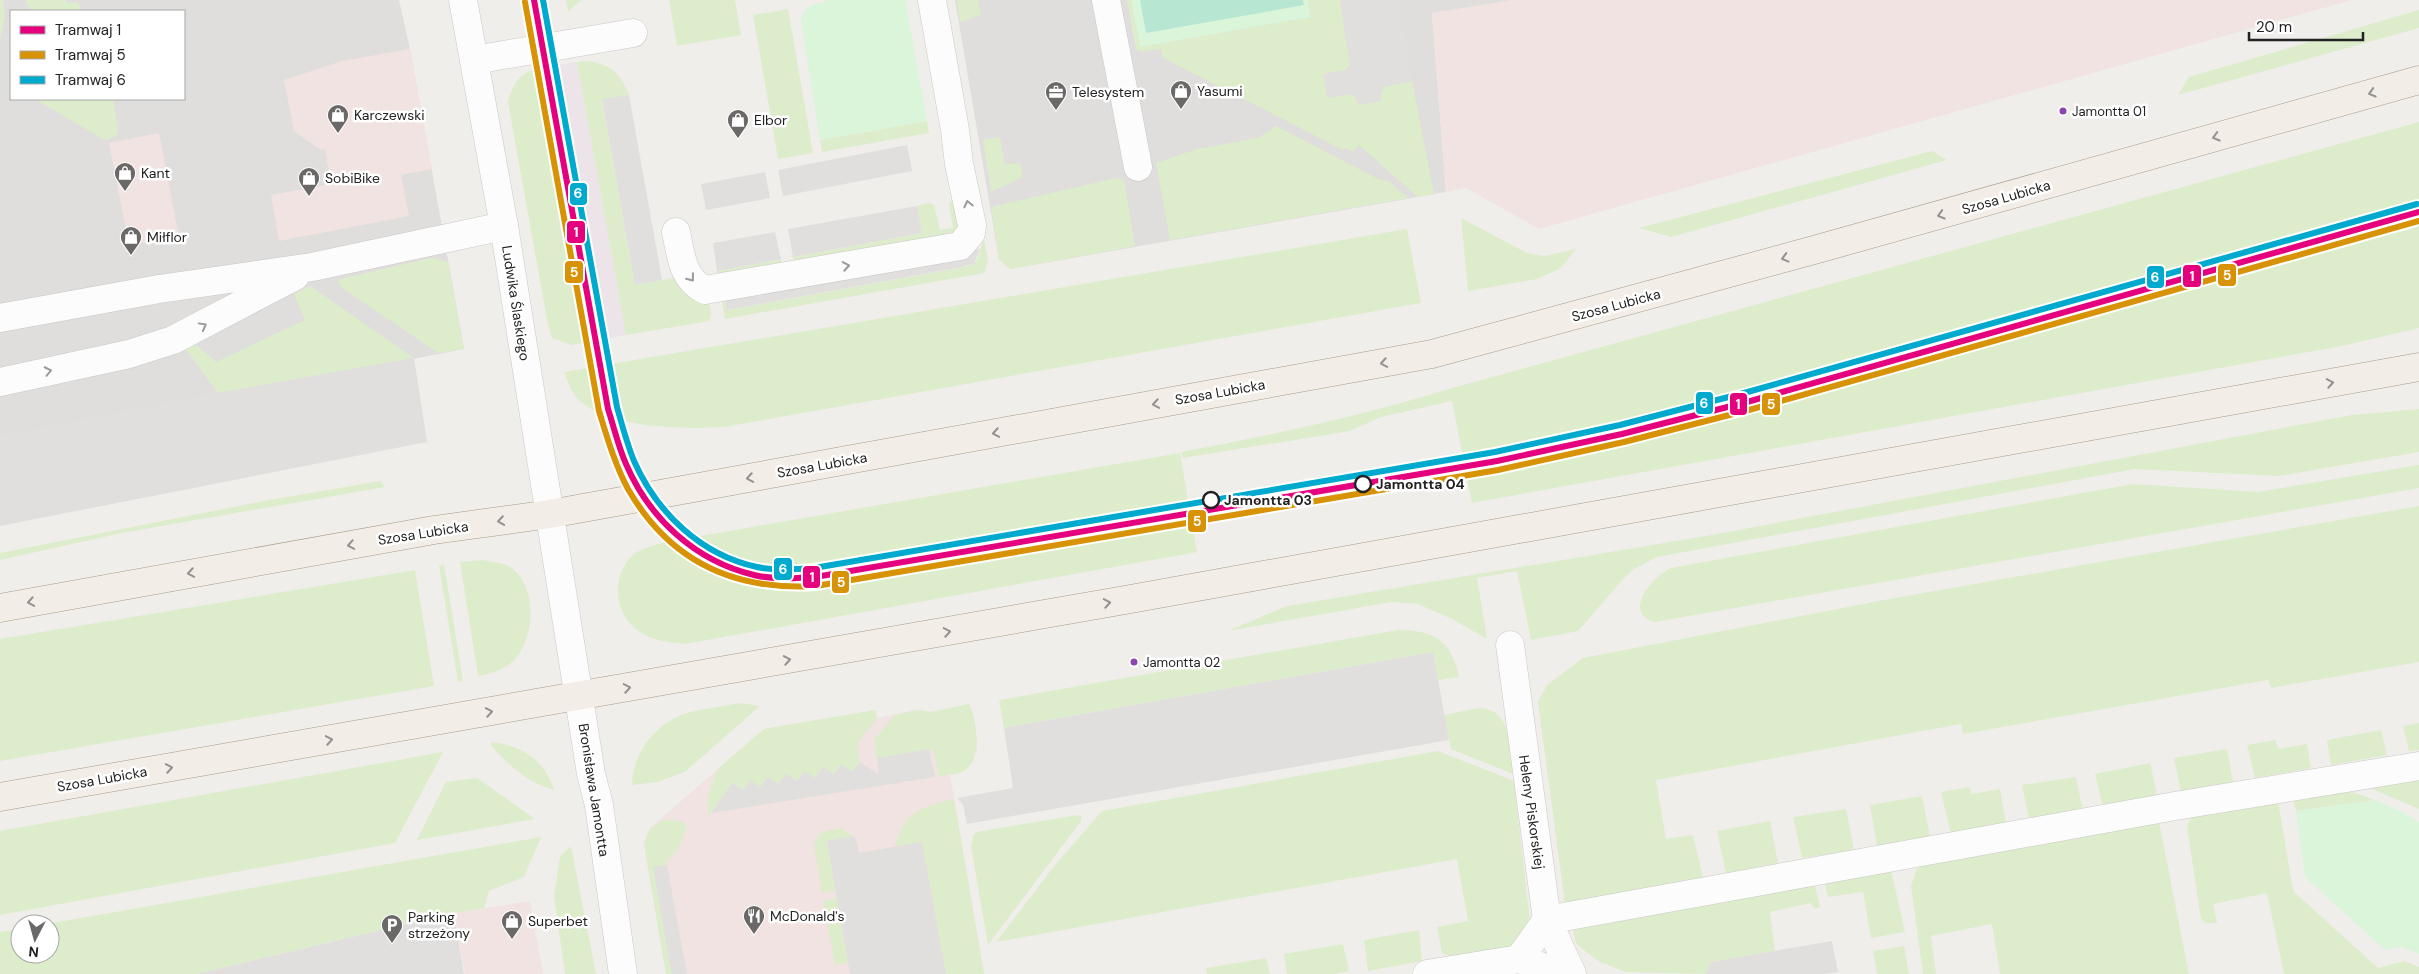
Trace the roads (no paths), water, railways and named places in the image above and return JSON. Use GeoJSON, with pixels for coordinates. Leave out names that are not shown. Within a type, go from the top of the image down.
{"type":"FeatureCollection","features":[{"type":"Feature","properties":{"kind":"main road","name":"Szosa Lubicka"},"geometry":{"type":"LineString","coordinates":[[0,608],[434,530],[550,514],[1432,354],[1634,300],[2419,80]]}},
{"type":"Feature","properties":{"kind":"main road","name":"Szosa Lubicka"},"geometry":{"type":"LineString","coordinates":[[0,797],[579,696],[2419,367]]}},
{"type":"Feature","properties":{"kind":"street","name":"Ludwika Ślaskiego"},"geometry":{"type":"LineString","coordinates":[[463,0],[504,226],[565,606]]}},
{"type":"Feature","properties":{"kind":"street"},"geometry":{"type":"LineString","coordinates":[[676,232],[686,273],[693,282],[706,290],[960,246],[971,233],[972,225],[959,164],[955,130],[932,0]]}},
{"type":"Feature","properties":{"kind":"street"},"geometry":{"type":"LineString","coordinates":[[1106,0],[1138,166]]}},
{"type":"Feature","properties":{"kind":"street"},"geometry":{"type":"LineString","coordinates":[[474,60],[633,33]]}},
{"type":"Feature","properties":{"kind":"street"},"geometry":{"type":"LineString","coordinates":[[0,318],[159,289],[312,267],[504,226]]}},
{"type":"Feature","properties":{"kind":"street"},"geometry":{"type":"LineString","coordinates":[[0,382],[129,354],[183,337],[312,267]]}},
{"type":"Feature","properties":{"kind":"street","name":"Bronisława Jamontta"},"geometry":{"type":"LineString","coordinates":[[565,606],[598,805],[623,974]]}},
{"type":"Feature","properties":{"kind":"street","name":"Heleny Piskorskiej"},"geometry":{"type":"LineString","coordinates":[[1510,645],[1547,920],[1572,974]]}},
{"type":"Feature","properties":{"kind":"street"},"geometry":{"type":"LineString","coordinates":[[1519,959],[1547,920],[2175,806],[2419,766]]}},
{"type":"Feature","properties":{"kind":"street"},"geometry":{"type":"LineString","coordinates":[[1428,974],[1519,959],[1564,974]]}},
{"type":"Feature","properties":{"kind":"tram line","name":"1"},"geometry":{"type":"LineString","coordinates":[[534,0],[608,409],[623,457],[647,502],[676,534],[712,559],[733,568],[769,578],[815,577],[1497,461],[1622,434],[1747,402],[2419,212]]}},
{"type":"Feature","properties":{"kind":"tram line","name":"6"},"geometry":{"type":"LineString","coordinates":[[543,0],[617,407],[631,455],[655,498],[683,529],[717,553],[737,561],[764,568],[814,568],[1495,452],[1620,425],[1744,393],[2417,204]]}},
{"type":"Feature","properties":{"kind":"tram line","name":"5"},"geometry":{"type":"LineString","coordinates":[[525,2],[599,411],[619,470],[628,489],[645,514],[664,536],[684,553],[707,567],[732,577],[758,583],[786,586],[816,586],[1498,470],[1624,442],[1749,410],[2419,221]]}},
{"type":"Feature","properties":{"kind":"place","name":"Yasumi"},"geometry":{"type":"Point","coordinates":[1181,110]}},
{"type":"Feature","properties":{"kind":"place","name":"Telesystem"},"geometry":{"type":"Point","coordinates":[1056,111]}},
{"type":"Feature","properties":{"kind":"place","name":"Jamontta 01"},"geometry":{"type":"Point","coordinates":[2063,111]}},
{"type":"Feature","properties":{"kind":"place","name":"Karczewski"},"geometry":{"type":"Point","coordinates":[338,134]}},
{"type":"Feature","properties":{"kind":"place","name":"Elbor"},"geometry":{"type":"Point","coordinates":[738,139]}},
{"type":"Feature","properties":{"kind":"place","name":"Kant"},"geometry":{"type":"Point","coordinates":[125,192]}},
{"type":"Feature","properties":{"kind":"place","name":"SobiBike"},"geometry":{"type":"Point","coordinates":[309,197]}},
{"type":"Feature","properties":{"kind":"place","name":"Miłflor"},"geometry":{"type":"Point","coordinates":[131,256]}},
{"type":"Feature","properties":{"kind":"place","name":"Jamontta 04"},"geometry":{"type":"Point","coordinates":[1363,484]}},
{"type":"Feature","properties":{"kind":"place","name":"Jamontta 03"},"geometry":{"type":"Point","coordinates":[1211,500]}},
{"type":"Feature","properties":{"kind":"place","name":"Jamontta 02"},"geometry":{"type":"Point","coordinates":[1134,662]}},
{"type":"Feature","properties":{"kind":"place","name":"McDonald's"},"geometry":{"type":"Point","coordinates":[754,935]}},
{"type":"Feature","properties":{"kind":"place","name":"Superbet"},"geometry":{"type":"Point","coordinates":[512,940]}},
{"type":"Feature","properties":{"kind":"place","name":"Parking strzeżony"},"geometry":{"type":"Point","coordinates":[392,944]}}]}
